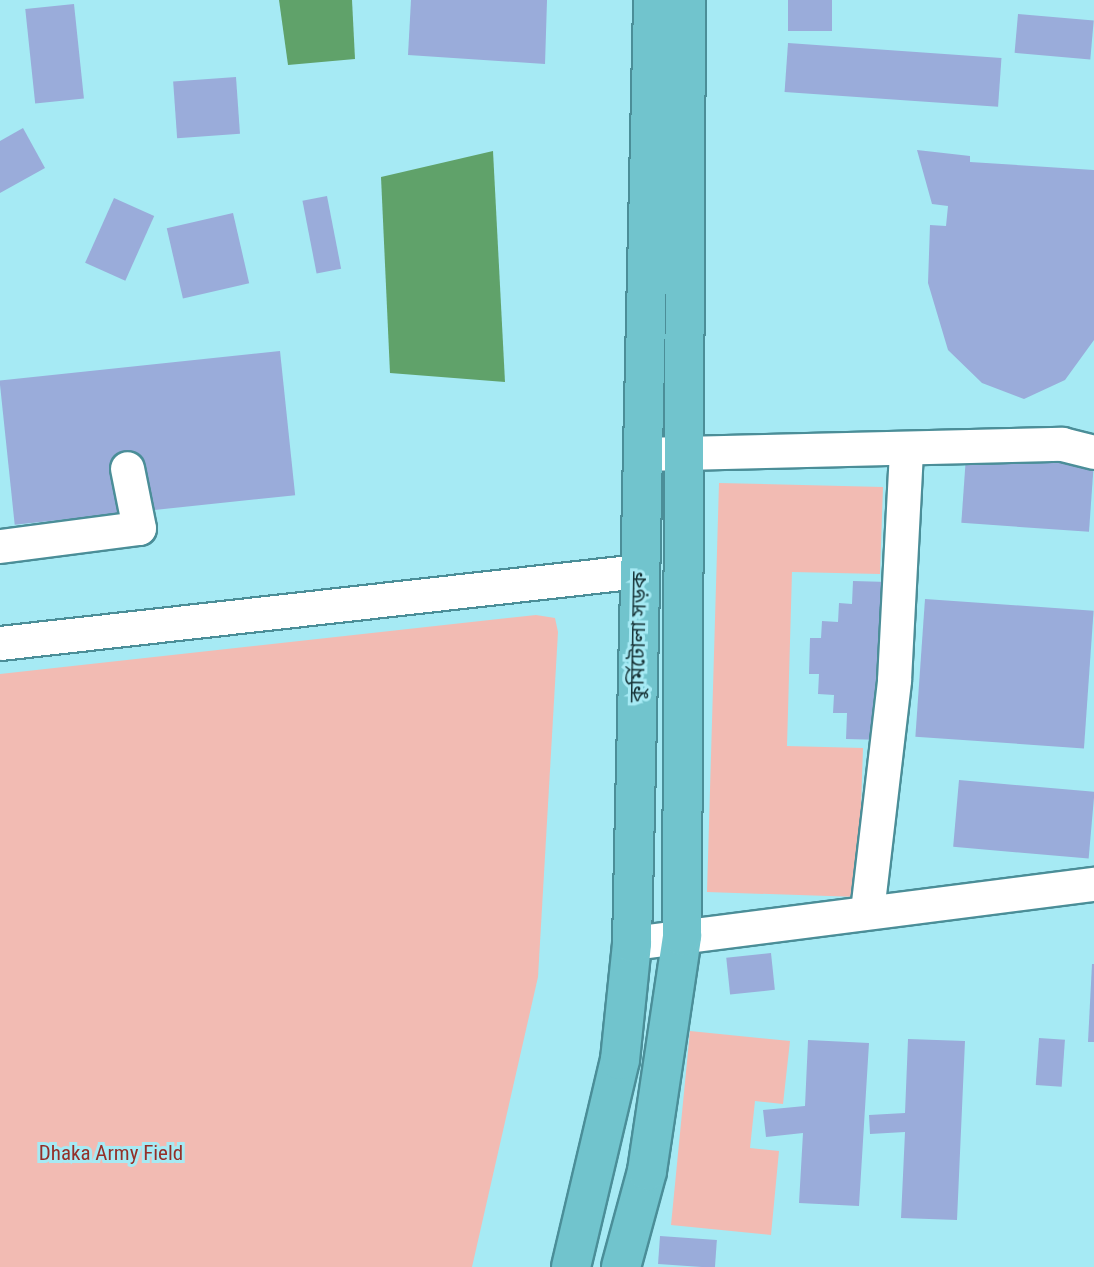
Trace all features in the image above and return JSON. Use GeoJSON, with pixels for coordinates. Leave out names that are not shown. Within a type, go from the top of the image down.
{"type":"FeatureCollection","features":[{"type":"Feature","properties":{"kind":"main road","name":"কুর্মিটোলা সড়ক"},"geometry":{"type":"LineString","coordinates":[[571,1267],[620,1060],[632,943],[653,0]]}},
{"type":"Feature","properties":{"kind":"main road"},"geometry":{"type":"LineString","coordinates":[[621,1267],[647,1171],[682,936],[686,0]]}},
{"type":"Feature","properties":{"kind":"street"},"geometry":{"type":"LineString","coordinates":[[642,454],[1062,444],[1094,452]]}},
{"type":"Feature","properties":{"kind":"street"},"geometry":{"type":"LineString","coordinates":[[867,911],[894,680],[906,447]]}},
{"type":"Feature","properties":{"kind":"street"},"geometry":{"type":"LineString","coordinates":[[0,546],[139,528],[127,468]]}},
{"type":"Feature","properties":{"kind":"street"},"geometry":{"type":"LineString","coordinates":[[0,643],[639,571]]}},
{"type":"Feature","properties":{"kind":"street"},"geometry":{"type":"LineString","coordinates":[[632,943],[1094,884]]}},
{"type":"Feature","properties":{"kind":"green space"},"geometry":{"type":"Polygon","coordinates":[[[719,483],[883,487],[880,574],[792,572],[787,746],[863,748],[858,897],[707,892],[719,483]]]}},
{"type":"Feature","properties":{"kind":"green space","name":"Dhaka Army Field"},"geometry":{"type":"Polygon","coordinates":[[[536,615],[555,618],[558,632],[538,977],[472,1267],[0,1267],[0,674],[536,615]]]}},
{"type":"Feature","properties":{"kind":"green space"},"geometry":{"type":"Polygon","coordinates":[[[690,1031],[790,1041],[783,1104],[755,1101],[750,1148],[779,1151],[771,1235],[671,1225],[690,1031]]]}},
{"type":"Feature","properties":{"kind":"shaded area"},"geometry":{"type":"Polygon","coordinates":[[[279,0],[352,0],[355,59],[288,65],[279,0]]]}},
{"type":"Feature","properties":{"kind":"shaded area"},"geometry":{"type":"Polygon","coordinates":[[[493,151],[505,382],[390,373],[381,177],[493,151]]]}},
{"type":"Feature","properties":{"kind":"building"},"geometry":{"type":"Polygon","coordinates":[[[411,0],[547,0],[545,64],[408,55],[411,0]]]}},
{"type":"Feature","properties":{"kind":"building"},"geometry":{"type":"Polygon","coordinates":[[[788,0],[832,0],[832,31],[788,31],[788,0]]]}},
{"type":"Feature","properties":{"kind":"building"},"geometry":{"type":"Polygon","coordinates":[[[74,4],[84,98],[35,104],[25,9],[74,4]]]}},
{"type":"Feature","properties":{"kind":"building"},"geometry":{"type":"Polygon","coordinates":[[[1018,14],[1094,21],[1090,59],[1015,53],[1018,14]]]}},
{"type":"Feature","properties":{"kind":"building"},"geometry":{"type":"Polygon","coordinates":[[[788,43],[1001,58],[998,107],[785,92],[788,43]]]}},
{"type":"Feature","properties":{"kind":"building"},"geometry":{"type":"Polygon","coordinates":[[[236,77],[240,134],[177,138],[173,81],[236,77]]]}},
{"type":"Feature","properties":{"kind":"building"},"geometry":{"type":"Polygon","coordinates":[[[23,128],[45,168],[0,193],[0,141],[23,128]]]}},
{"type":"Feature","properties":{"kind":"building"},"geometry":{"type":"Polygon","coordinates":[[[917,150],[970,156],[970,162],[1094,170],[1094,340],[1065,380],[1024,399],[982,383],[948,350],[928,283],[930,225],[946,226],[948,206],[932,204],[917,150]]]}},
{"type":"Feature","properties":{"kind":"building"},"geometry":{"type":"Polygon","coordinates":[[[327,196],[341,269],[317,273],[302,201],[327,196]]]}},
{"type":"Feature","properties":{"kind":"building"},"geometry":{"type":"Polygon","coordinates":[[[114,198],[154,216],[125,281],[85,263],[114,198]]]}},
{"type":"Feature","properties":{"kind":"building"},"geometry":{"type":"Polygon","coordinates":[[[233,213],[249,283],[183,298],[167,228],[233,213]]]}},
{"type":"Feature","properties":{"kind":"building"},"geometry":{"type":"Polygon","coordinates":[[[280,351],[295,495],[15,525],[0,380],[280,351]]]}},
{"type":"Feature","properties":{"kind":"building"},"geometry":{"type":"Polygon","coordinates":[[[966,456],[1094,465],[1089,532],[961,523],[966,456]]]}},
{"type":"Feature","properties":{"kind":"building"},"geometry":{"type":"Polygon","coordinates":[[[853,581],[888,582],[884,740],[846,739],[847,713],[833,713],[834,695],[818,694],[819,674],[809,674],[810,638],[821,638],[822,621],[838,622],[839,603],[852,604],[853,581]]]}},
{"type":"Feature","properties":{"kind":"building"},"geometry":{"type":"Polygon","coordinates":[[[925,599],[1094,611],[1084,748],[915,737],[925,599]]]}},
{"type":"Feature","properties":{"kind":"building"},"geometry":{"type":"Polygon","coordinates":[[[959,780],[1094,792],[1089,859],[953,847],[959,780]]]}},
{"type":"Feature","properties":{"kind":"building"},"geometry":{"type":"Polygon","coordinates":[[[771,953],[775,990],[730,995],[726,958],[771,953]]]}},
{"type":"Feature","properties":{"kind":"building"},"geometry":{"type":"Polygon","coordinates":[[[1092,964],[1094,1042],[1088,1042],[1092,964]]]}},
{"type":"Feature","properties":{"kind":"building"},"geometry":{"type":"Polygon","coordinates":[[[1039,1038],[1065,1040],[1062,1087],[1036,1085],[1039,1038]]]}},
{"type":"Feature","properties":{"kind":"building"},"geometry":{"type":"Polygon","coordinates":[[[908,1039],[965,1041],[957,1220],[901,1218],[905,1132],[870,1134],[869,1115],[905,1113],[908,1039]]]}},
{"type":"Feature","properties":{"kind":"building"},"geometry":{"type":"Polygon","coordinates":[[[808,1040],[869,1043],[859,1206],[799,1203],[803,1133],[766,1137],[763,1110],[805,1106],[808,1040]]]}},
{"type":"Feature","properties":{"kind":"building"},"geometry":{"type":"Polygon","coordinates":[[[660,1236],[717,1240],[715,1267],[658,1264],[660,1236]]]}}]}
